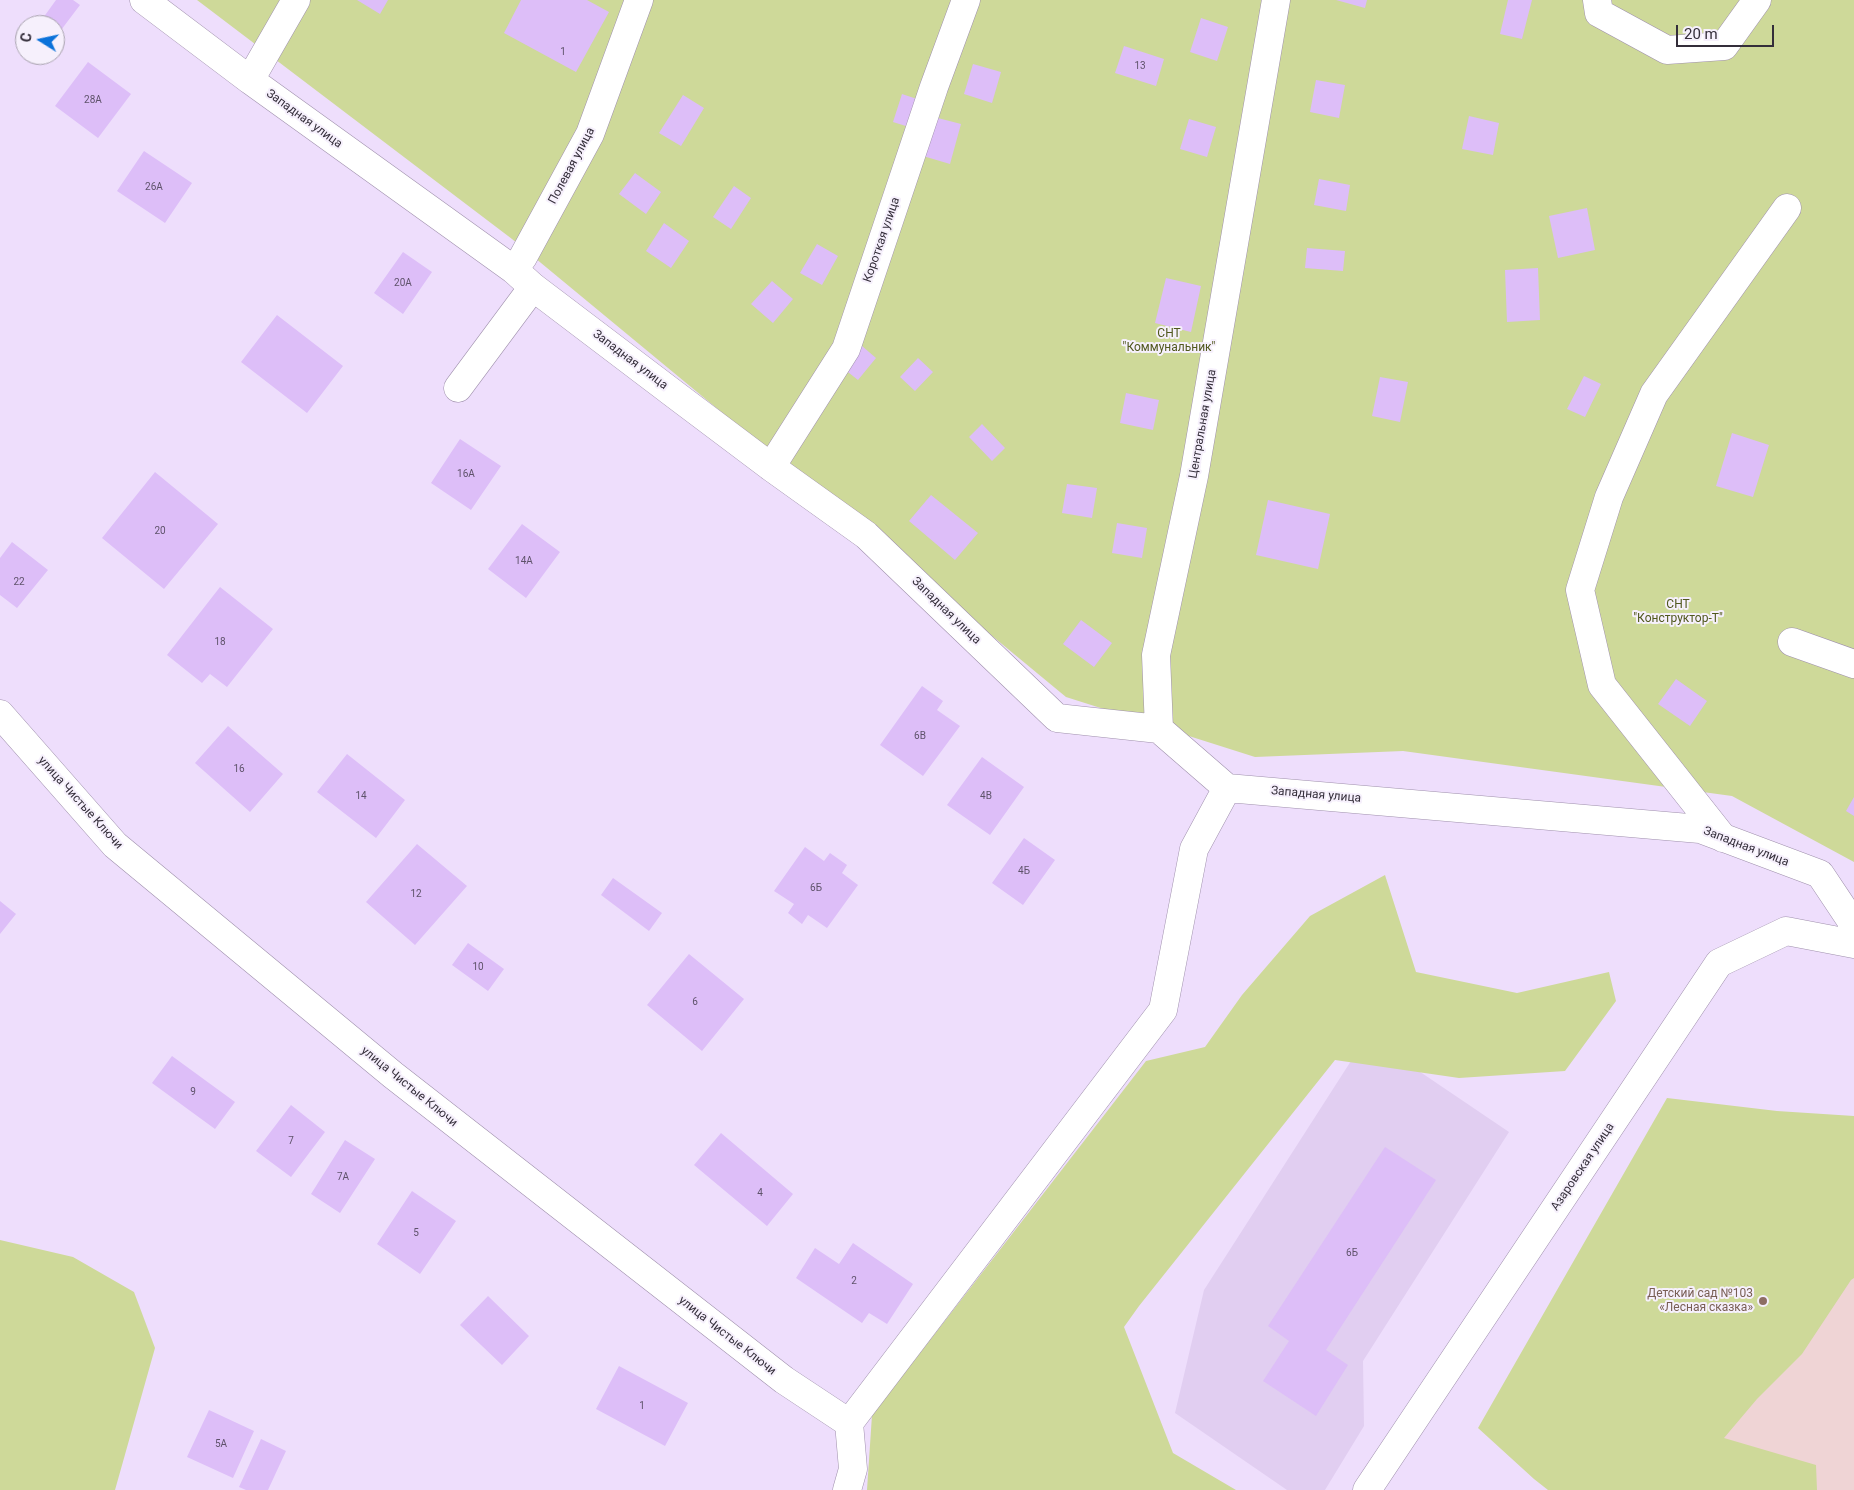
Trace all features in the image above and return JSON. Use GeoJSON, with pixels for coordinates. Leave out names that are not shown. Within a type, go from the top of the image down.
{"type":"FeatureCollection","features":[{"type":"Feature","properties":{"kind":"street","name":"Западная улица"},"geometry":{"type":"LineString","coordinates":[[144,0],[250,80],[524,278],[771,467],[866,535],[1057,718],[1159,729]]}},
{"type":"Feature","properties":{"kind":"street"},"geometry":{"type":"LineString","coordinates":[[250,80],[296,0]]}},
{"type":"Feature","properties":{"kind":"street","name":"Полевая улица"},"geometry":{"type":"LineString","coordinates":[[458,388],[524,278],[523,257],[590,134],[638,0]]}},
{"type":"Feature","properties":{"kind":"street","name":"Короткая улица"},"geometry":{"type":"LineString","coordinates":[[771,467],[846,349],[931,96],[966,0]]}},
{"type":"Feature","properties":{"kind":"street","name":"Центральная улица"},"geometry":{"type":"LineString","coordinates":[[1159,729],[1156,655],[1194,476],[1276,0]]}},
{"type":"Feature","properties":{"kind":"street"},"geometry":{"type":"LineString","coordinates":[[1597,0],[1599,13],[1666,50],[1724,46],[1757,0]]}},
{"type":"Feature","properties":{"kind":"street"},"geometry":{"type":"LineString","coordinates":[[1723,838],[1602,685],[1580,590],[1608,497],[1654,394],[1787,208]]}},
{"type":"Feature","properties":{"kind":"street"},"geometry":{"type":"LineString","coordinates":[[1792,642],[1854,664]]}},
{"type":"Feature","properties":{"kind":"street","name":"улица Чистые Ключи"},"geometry":{"type":"LineString","coordinates":[[0,714],[115,845],[393,1075],[784,1380],[849,1423]]}},
{"type":"Feature","properties":{"kind":"street"},"geometry":{"type":"LineString","coordinates":[[847,1490],[853,1469],[849,1423],[1163,1010],[1194,849],[1227,788],[1159,729]]}},
{"type":"Feature","properties":{"kind":"street","name":"Западная улица"},"geometry":{"type":"LineString","coordinates":[[1227,788],[1700,829],[1820,874],[1854,925]]}},
{"type":"Feature","properties":{"kind":"street","name":"Азаровская улица"},"geometry":{"type":"LineString","coordinates":[[1367,1490],[1718,963],[1786,931],[1854,944]]}},
{"type":"Feature","properties":{"kind":"shaded area"},"geometry":{"type":"Polygon","coordinates":[[[1367,1036],[1509,1132],[1363,1361],[1364,1426],[1325,1490],[1287,1490],[1175,1413],[1204,1290],[1367,1036]]]}},
{"type":"Feature","properties":{"kind":"shaded area","name":"Детский сад №103 «Лесная сказка»"},"geometry":{"type":"Polygon","coordinates":[[[1854,1137],[1854,1490],[1603,1490],[1854,1137]]]}},
{"type":"Feature","properties":{"kind":"green space","name":"СНТ \"Коммунальник\""},"geometry":{"type":"Polygon","coordinates":[[[197,0],[1854,0],[1854,862],[1732,796],[1403,751],[1255,757],[1066,697],[512,239],[197,0]]]}},
{"type":"Feature","properties":{"kind":"green space"},"geometry":{"type":"Polygon","coordinates":[[[1385,875],[1416,972],[1517,993],[1609,972],[1616,1001],[1565,1071],[1459,1078],[1335,1060],[1139,1306],[1124,1327],[1173,1453],[1236,1490],[867,1490],[872,1415],[1146,1061],[1205,1047],[1242,995],[1310,916],[1385,875]]]}},
{"type":"Feature","properties":{"kind":"green space"},"geometry":{"type":"Polygon","coordinates":[[[1667,1098],[1777,1111],[1854,1116],[1854,1278],[1802,1354],[1757,1399],[1724,1438],[1816,1465],[1817,1490],[1548,1490],[1478,1428],[1667,1098]]]}},
{"type":"Feature","properties":{"kind":"green space"},"geometry":{"type":"Polygon","coordinates":[[[0,1240],[73,1257],[134,1292],[155,1348],[115,1490],[0,1490],[0,1240]]]}},
{"type":"Feature","properties":{"kind":"building"},"geometry":{"type":"Polygon","coordinates":[[[56,0],[73,0],[80,5],[65,25],[65,15],[45,15],[56,0]]]}},
{"type":"Feature","properties":{"kind":"building"},"geometry":{"type":"Polygon","coordinates":[[[357,0],[388,0],[380,14],[357,0]]]}},
{"type":"Feature","properties":{"kind":"building"},"geometry":{"type":"Polygon","coordinates":[[[521,0],[587,0],[609,12],[576,72],[504,33],[521,0]]]}},
{"type":"Feature","properties":{"kind":"building"},"geometry":{"type":"Polygon","coordinates":[[[1336,0],[1367,0],[1365,8],[1336,0]]]}},
{"type":"Feature","properties":{"kind":"building"},"geometry":{"type":"Polygon","coordinates":[[[1508,0],[1532,0],[1522,39],[1500,34],[1508,0]]]}},
{"type":"Feature","properties":{"kind":"building"},"geometry":{"type":"Polygon","coordinates":[[[1201,18],[1228,27],[1217,61],[1190,52],[1201,18]]]}},
{"type":"Feature","properties":{"kind":"building"},"geometry":{"type":"Polygon","coordinates":[[[1124,46],[1164,59],[1156,86],[1115,73],[1124,46]]]}},
{"type":"Feature","properties":{"kind":"building"},"geometry":{"type":"Polygon","coordinates":[[[88,62],[131,94],[98,138],[55,106],[88,62]]]}},
{"type":"Feature","properties":{"kind":"building"},"geometry":{"type":"Polygon","coordinates":[[[973,64],[1001,72],[992,103],[964,94],[973,64]]]}},
{"type":"Feature","properties":{"kind":"building"},"geometry":{"type":"Polygon","coordinates":[[[1316,80],[1345,85],[1339,118],[1310,112],[1316,80]]]}},
{"type":"Feature","properties":{"kind":"building"},"geometry":{"type":"Polygon","coordinates":[[[902,94],[917,99],[909,127],[893,122],[902,94]]]}},
{"type":"Feature","properties":{"kind":"building"},"geometry":{"type":"Polygon","coordinates":[[[683,95],[704,108],[681,146],[659,133],[683,95]]]}},
{"type":"Feature","properties":{"kind":"building"},"geometry":{"type":"Polygon","coordinates":[[[1469,116],[1499,123],[1493,155],[1462,149],[1469,116]]]}},
{"type":"Feature","properties":{"kind":"building"},"geometry":{"type":"Polygon","coordinates":[[[934,117],[961,124],[950,164],[923,156],[934,117]]]}},
{"type":"Feature","properties":{"kind":"building"},"geometry":{"type":"Polygon","coordinates":[[[1189,119],[1216,127],[1207,157],[1180,149],[1189,119]]]}},
{"type":"Feature","properties":{"kind":"building"},"geometry":{"type":"Polygon","coordinates":[[[144,151],[192,183],[165,223],[117,191],[144,151]]]}},
{"type":"Feature","properties":{"kind":"building"},"geometry":{"type":"Polygon","coordinates":[[[635,173],[661,192],[646,214],[619,194],[635,173]]]}},
{"type":"Feature","properties":{"kind":"building"},"geometry":{"type":"Polygon","coordinates":[[[1319,179],[1350,185],[1346,211],[1314,205],[1319,179]]]}},
{"type":"Feature","properties":{"kind":"building"},"geometry":{"type":"Polygon","coordinates":[[[734,186],[751,198],[731,229],[713,217],[734,186]]]}},
{"type":"Feature","properties":{"kind":"building"},"geometry":{"type":"Polygon","coordinates":[[[1587,208],[1595,250],[1558,258],[1549,216],[1587,208]]]}},
{"type":"Feature","properties":{"kind":"building"},"geometry":{"type":"Polygon","coordinates":[[[664,223],[689,241],[671,268],[646,251],[664,223]]]}},
{"type":"Feature","properties":{"kind":"building"},"geometry":{"type":"Polygon","coordinates":[[[817,244],[838,256],[822,285],[800,273],[817,244]]]}},
{"type":"Feature","properties":{"kind":"building"},"geometry":{"type":"Polygon","coordinates":[[[1307,248],[1345,251],[1343,271],[1305,268],[1307,248]]]}},
{"type":"Feature","properties":{"kind":"building"},"geometry":{"type":"Polygon","coordinates":[[[403,252],[432,272],[403,314],[374,293],[403,252]]]}},
{"type":"Feature","properties":{"kind":"building"},"geometry":{"type":"Polygon","coordinates":[[[1538,268],[1540,320],[1507,322],[1505,270],[1538,268]]]}},
{"type":"Feature","properties":{"kind":"building"},"geometry":{"type":"Polygon","coordinates":[[[1166,278],[1201,286],[1191,332],[1155,323],[1166,278]]]}},
{"type":"Feature","properties":{"kind":"building"},"geometry":{"type":"Polygon","coordinates":[[[772,281],[793,299],[773,323],[751,304],[772,281]]]}},
{"type":"Feature","properties":{"kind":"building"},"geometry":{"type":"Polygon","coordinates":[[[277,315],[343,366],[307,413],[241,362],[277,315]]]}},
{"type":"Feature","properties":{"kind":"building"},"geometry":{"type":"Polygon","coordinates":[[[862,346],[876,358],[858,380],[844,369],[862,346]]]}},
{"type":"Feature","properties":{"kind":"building"},"geometry":{"type":"Polygon","coordinates":[[[918,358],[933,372],[915,391],[900,377],[918,358]]]}},
{"type":"Feature","properties":{"kind":"building"},"geometry":{"type":"Polygon","coordinates":[[[1584,376],[1601,384],[1585,417],[1567,409],[1584,376]]]}},
{"type":"Feature","properties":{"kind":"building"},"geometry":{"type":"Polygon","coordinates":[[[1380,377],[1408,382],[1400,422],[1372,416],[1380,377]]]}},
{"type":"Feature","properties":{"kind":"building"},"geometry":{"type":"Polygon","coordinates":[[[1126,393],[1159,400],[1153,430],[1120,423],[1126,393]]]}},
{"type":"Feature","properties":{"kind":"building"},"geometry":{"type":"Polygon","coordinates":[[[982,424],[1005,448],[992,461],[969,437],[982,424]]]}},
{"type":"Feature","properties":{"kind":"building"},"geometry":{"type":"Polygon","coordinates":[[[1732,433],[1769,445],[1753,497],[1716,486],[1732,433]]]}},
{"type":"Feature","properties":{"kind":"building"},"geometry":{"type":"Polygon","coordinates":[[[460,439],[501,466],[471,510],[431,483],[460,439]]]}},
{"type":"Feature","properties":{"kind":"building"},"geometry":{"type":"Polygon","coordinates":[[[155,472],[218,524],[164,589],[102,538],[155,472]]]}},
{"type":"Feature","properties":{"kind":"building"},"geometry":{"type":"Polygon","coordinates":[[[1067,484],[1097,488],[1092,518],[1062,513],[1067,484]]]}},
{"type":"Feature","properties":{"kind":"building"},"geometry":{"type":"Polygon","coordinates":[[[931,495],[978,533],[955,560],[909,521],[931,495]]]}},
{"type":"Feature","properties":{"kind":"building"},"geometry":{"type":"Polygon","coordinates":[[[1268,500],[1330,514],[1318,569],[1256,555],[1268,500]]]}},
{"type":"Feature","properties":{"kind":"building"},"geometry":{"type":"Polygon","coordinates":[[[1117,523],[1147,528],[1142,558],[1112,553],[1117,523]]]}},
{"type":"Feature","properties":{"kind":"building"},"geometry":{"type":"Polygon","coordinates":[[[522,524],[560,552],[526,598],[488,569],[522,524]]]}},
{"type":"Feature","properties":{"kind":"building"},"geometry":{"type":"Polygon","coordinates":[[[12,542],[48,570],[17,608],[0,595],[0,558],[12,542]]]}},
{"type":"Feature","properties":{"kind":"building"},"geometry":{"type":"Polygon","coordinates":[[[220,587],[273,629],[227,687],[210,674],[202,683],[167,655],[220,587]]]}},
{"type":"Feature","properties":{"kind":"building"},"geometry":{"type":"Polygon","coordinates":[[[1081,620],[1112,643],[1094,667],[1063,644],[1081,620]]]}},
{"type":"Feature","properties":{"kind":"building"},"geometry":{"type":"Polygon","coordinates":[[[1676,679],[1707,701],[1690,726],[1658,704],[1676,679]]]}},
{"type":"Feature","properties":{"kind":"building"},"geometry":{"type":"Polygon","coordinates":[[[922,686],[943,701],[937,710],[960,726],[923,776],[880,745],[922,686]]]}},
{"type":"Feature","properties":{"kind":"building"},"geometry":{"type":"Polygon","coordinates":[[[228,726],[283,774],[250,812],[195,763],[228,726]]]}},
{"type":"Feature","properties":{"kind":"building"},"geometry":{"type":"Polygon","coordinates":[[[347,754],[405,800],[376,838],[317,792],[347,754]]]}},
{"type":"Feature","properties":{"kind":"building"},"geometry":{"type":"Polygon","coordinates":[[[982,757],[1024,787],[990,835],[947,805],[982,757]]]}},
{"type":"Feature","properties":{"kind":"building"},"geometry":{"type":"Polygon","coordinates":[[[1854,797],[1854,816],[1846,811],[1854,797]]]}},
{"type":"Feature","properties":{"kind":"building"},"geometry":{"type":"Polygon","coordinates":[[[1024,838],[1055,860],[1023,905],[992,883],[1024,838]]]}},
{"type":"Feature","properties":{"kind":"building"},"geometry":{"type":"Polygon","coordinates":[[[417,844],[467,886],[415,945],[366,902],[417,844]]]}},
{"type":"Feature","properties":{"kind":"building"},"geometry":{"type":"Polygon","coordinates":[[[805,847],[824,861],[830,853],[847,865],[842,873],[858,885],[827,928],[808,915],[802,924],[788,913],[794,904],[774,891],[805,847]]]}},
{"type":"Feature","properties":{"kind":"building"},"geometry":{"type":"Polygon","coordinates":[[[613,878],[662,913],[649,931],[601,895],[613,878]]]}},
{"type":"Feature","properties":{"kind":"building"},"geometry":{"type":"Polygon","coordinates":[[[0,901],[16,914],[0,934],[0,901]]]}},
{"type":"Feature","properties":{"kind":"building"},"geometry":{"type":"Polygon","coordinates":[[[468,943],[504,969],[488,991],[452,965],[468,943]]]}},
{"type":"Feature","properties":{"kind":"building"},"geometry":{"type":"Polygon","coordinates":[[[689,954],[744,999],[702,1051],[647,1005],[689,954]]]}},
{"type":"Feature","properties":{"kind":"building"},"geometry":{"type":"Polygon","coordinates":[[[172,1056],[235,1102],[215,1129],[152,1083],[172,1056]]]}},
{"type":"Feature","properties":{"kind":"building"},"geometry":{"type":"Polygon","coordinates":[[[291,1105],[325,1132],[291,1177],[256,1151],[291,1105]]]}},
{"type":"Feature","properties":{"kind":"building"},"geometry":{"type":"Polygon","coordinates":[[[721,1133],[793,1194],[767,1226],[694,1165],[721,1133]]]}},
{"type":"Feature","properties":{"kind":"building"},"geometry":{"type":"Polygon","coordinates":[[[345,1140],[375,1159],[340,1213],[311,1194],[345,1140]]]}},
{"type":"Feature","properties":{"kind":"building"},"geometry":{"type":"Polygon","coordinates":[[[1385,1147],[1436,1180],[1326,1350],[1348,1365],[1316,1416],[1263,1381],[1289,1341],[1268,1326],[1385,1147]]]}},
{"type":"Feature","properties":{"kind":"building"},"geometry":{"type":"Polygon","coordinates":[[[412,1191],[456,1221],[420,1274],[377,1244],[412,1191]]]}},
{"type":"Feature","properties":{"kind":"building"},"geometry":{"type":"Polygon","coordinates":[[[853,1243],[913,1284],[887,1324],[869,1313],[862,1323],[796,1278],[815,1248],[839,1264],[853,1243]]]}},
{"type":"Feature","properties":{"kind":"building"},"geometry":{"type":"Polygon","coordinates":[[[488,1296],[529,1336],[502,1365],[460,1325],[488,1296]]]}},
{"type":"Feature","properties":{"kind":"building"},"geometry":{"type":"Polygon","coordinates":[[[619,1366],[688,1403],[665,1446],[596,1409],[619,1366]]]}},
{"type":"Feature","properties":{"kind":"building"},"geometry":{"type":"Polygon","coordinates":[[[209,1410],[254,1431],[233,1478],[187,1457],[209,1410]]]}},
{"type":"Feature","properties":{"kind":"building"},"geometry":{"type":"Polygon","coordinates":[[[261,1439],[286,1451],[268,1490],[246,1490],[239,1487],[261,1439]]]}},
{"type":"Feature","properties":{"kind":"place","name":"Детский сад №103 «Лесная сказка»"},"geometry":{"type":"Point","coordinates":[1763,1301]}},
{"type":"Feature","properties":{"kind":"park label","name":"СНТ \"Конструктор-Т\""},"geometry":{"type":"Point","coordinates":[1678,612]}}]}
